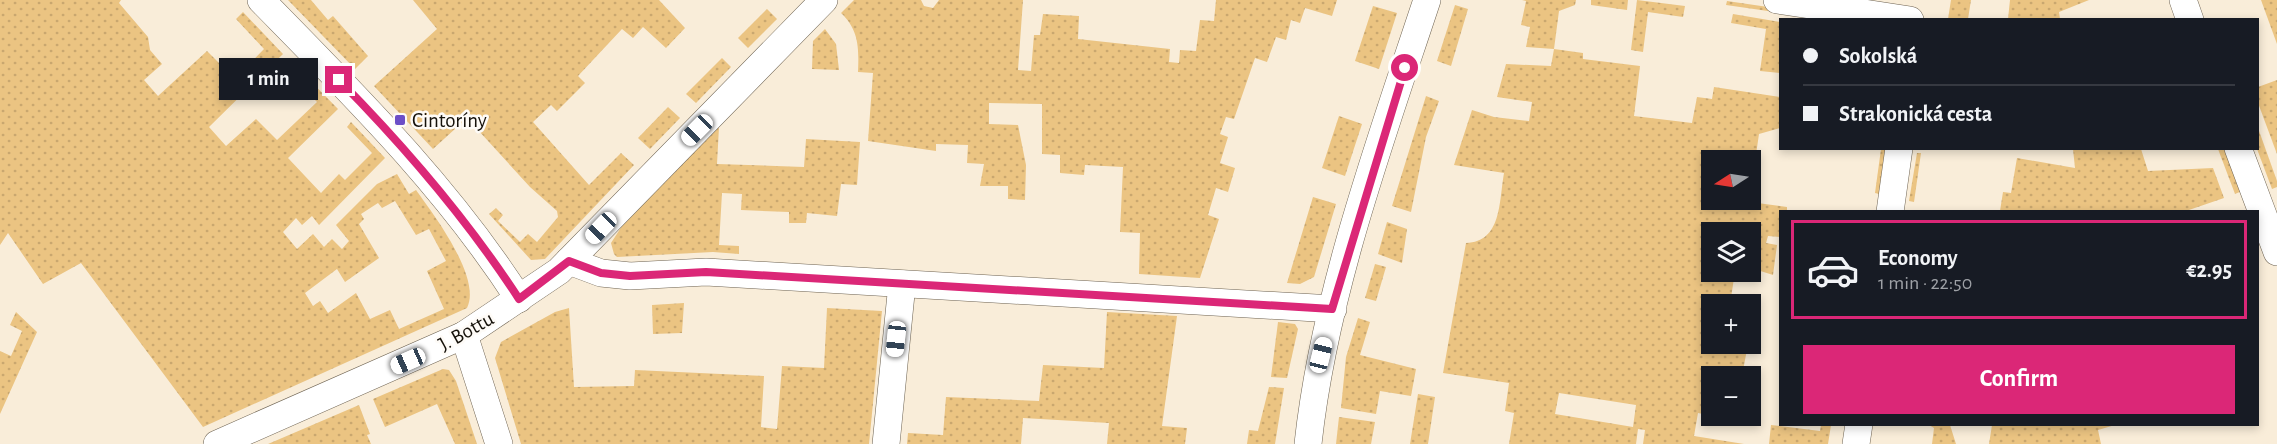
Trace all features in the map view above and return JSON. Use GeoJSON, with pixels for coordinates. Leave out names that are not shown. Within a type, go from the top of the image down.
{"type":"FeatureCollection","features":[{"type":"Feature","properties":{"kind":"street"},"geometry":{"type":"LineString","coordinates":[[261,0],[370,112],[450,201],[487,249],[519,299]]}},
{"type":"Feature","properties":{"kind":"street","name":"J. Bottu"},"geometry":{"type":"LineString","coordinates":[[217,444],[464,335],[519,299],[569,261],[824,0]]}},
{"type":"Feature","properties":{"kind":"street"},"geometry":{"type":"LineString","coordinates":[[1308,444],[1321,355],[1332,309],[1383,135],[1427,0]]}},
{"type":"Feature","properties":{"kind":"street"},"geometry":{"type":"LineString","coordinates":[[1778,0],[1897,18]]}},
{"type":"Feature","properties":{"kind":"street"},"geometry":{"type":"LineString","coordinates":[[1918,18],[1921,0]]}},
{"type":"Feature","properties":{"kind":"street"},"geometry":{"type":"LineString","coordinates":[[2183,0],[2189,18]]}},
{"type":"Feature","properties":{"kind":"street"},"geometry":{"type":"LineString","coordinates":[[1890,210],[1899,150]]}},
{"type":"Feature","properties":{"kind":"street"},"geometry":{"type":"LineString","coordinates":[[2239,150],[2277,252]]}},
{"type":"Feature","properties":{"kind":"street"},"geometry":{"type":"LineString","coordinates":[[569,261],[601,273],[630,276],[706,272],[1332,309]]}},
{"type":"Feature","properties":{"kind":"street"},"geometry":{"type":"LineString","coordinates":[[886,444],[902,284]]}},
{"type":"Feature","properties":{"kind":"street"},"geometry":{"type":"LineString","coordinates":[[464,335],[499,444]]}},
{"type":"Feature","properties":{"kind":"street"},"geometry":{"type":"LineString","coordinates":[[1856,444],[1859,426]]}},
{"type":"Feature","properties":{"kind":"shaded area"},"geometry":{"type":"Polygon","coordinates":[[[0,0],[121,0],[119,3],[148,37],[150,50],[162,64],[144,80],[158,96],[207,51],[235,79],[264,49],[236,19],[243,12],[283,54],[209,127],[226,146],[256,119],[277,140],[317,102],[282,66],[289,59],[338,109],[288,158],[321,193],[339,174],[345,180],[372,153],[347,127],[351,122],[385,158],[319,225],[312,216],[302,225],[296,218],[283,232],[297,249],[313,234],[324,247],[332,239],[342,249],[349,241],[336,225],[377,184],[397,174],[409,194],[416,190],[444,230],[462,264],[468,280],[470,295],[467,308],[203,427],[81,263],[43,284],[8,233],[0,245],[0,0]],[[395,201],[382,208],[378,203],[361,214],[364,219],[359,224],[379,258],[345,282],[337,269],[305,293],[313,306],[320,301],[328,313],[356,293],[370,319],[390,310],[399,329],[444,309],[427,271],[446,261],[429,229],[416,235],[395,201]]]}},
{"type":"Feature","properties":{"kind":"shaded area"},"geometry":{"type":"Polygon","coordinates":[[[288,0],[311,0],[328,20],[333,16],[368,56],[355,69],[288,0]]]}},
{"type":"Feature","properties":{"kind":"shaded area"},"geometry":{"type":"Polygon","coordinates":[[[413,0],[659,0],[685,28],[666,48],[643,27],[633,38],[622,29],[578,76],[585,83],[557,111],[551,105],[533,122],[589,185],[621,153],[634,165],[545,259],[531,260],[489,214],[496,208],[503,215],[498,221],[520,242],[528,234],[537,242],[558,217],[557,211],[530,187],[467,118],[433,149],[374,86],[437,29],[413,0]]]}},
{"type":"Feature","properties":{"kind":"shaded area"},"geometry":{"type":"Polygon","coordinates":[[[854,0],[921,0],[924,6],[933,8],[939,0],[1023,0],[1018,70],[1031,71],[1034,35],[1040,35],[1043,14],[1079,16],[1078,39],[1170,49],[1169,62],[1179,63],[1180,50],[1196,51],[1200,20],[1214,21],[1216,0],[1337,0],[1332,16],[1305,8],[1300,23],[1291,20],[1286,40],[1276,37],[1267,62],[1255,58],[1234,119],[1226,117],[1220,134],[1228,137],[1220,163],[1235,168],[1228,192],[1216,188],[1208,215],[1219,219],[1200,278],[1139,274],[1140,233],[1120,232],[1123,167],[1085,165],[1084,175],[1060,173],[1060,155],[1042,154],[1042,104],[989,103],[989,124],[1018,125],[1026,165],[1025,200],[1008,199],[1008,186],[980,186],[984,164],[967,163],[968,145],[936,144],[936,151],[868,141],[873,73],[858,72],[855,33],[841,13],[854,0]]]}},
{"type":"Feature","properties":{"kind":"shaded area"},"geometry":{"type":"Polygon","coordinates":[[[1522,0],[1576,0],[1575,5],[1559,11],[1554,49],[1526,47],[1530,27],[1521,25],[1526,1],[1522,0]]]}},
{"type":"Feature","properties":{"kind":"shaded area"},"geometry":{"type":"Polygon","coordinates":[[[1591,0],[1628,0],[1627,10],[1591,5],[1591,0]]]}},
{"type":"Feature","properties":{"kind":"shaded area"},"geometry":{"type":"Polygon","coordinates":[[[1637,0],[1685,6],[1683,17],[1648,12],[1643,52],[1631,50],[1637,0]]]}},
{"type":"Feature","properties":{"kind":"shaded area"},"geometry":{"type":"Polygon","coordinates":[[[1951,0],[1971,0],[1968,18],[1948,18],[1951,0]]]}},
{"type":"Feature","properties":{"kind":"shaded area"},"geometry":{"type":"Polygon","coordinates":[[[2010,0],[2089,0],[2059,12],[2060,18],[2008,18],[2010,0]]]}},
{"type":"Feature","properties":{"kind":"shaded area"},"geometry":{"type":"Polygon","coordinates":[[[2261,0],[2277,0],[2277,44],[2261,0]]]}},
{"type":"Feature","properties":{"kind":"shaded area"},"geometry":{"type":"Polygon","coordinates":[[[1727,1],[1845,18],[1816,18],[1726,5],[1727,1]]]}},
{"type":"Feature","properties":{"kind":"shaded area"},"geometry":{"type":"Polygon","coordinates":[[[1455,5],[1468,9],[1451,66],[1437,61],[1455,5]]]}},
{"type":"Feature","properties":{"kind":"shaded area"},"geometry":{"type":"Polygon","coordinates":[[[1373,6],[1397,13],[1379,69],[1355,61],[1373,6]]]}},
{"type":"Feature","properties":{"kind":"shaded area"},"geometry":{"type":"Polygon","coordinates":[[[767,9],[777,19],[748,48],[738,38],[767,9]]]}},
{"type":"Feature","properties":{"kind":"shaded area"},"geometry":{"type":"Polygon","coordinates":[[[1733,14],[1779,22],[1779,73],[1760,71],[1766,29],[1731,23],[1733,14]]]}},
{"type":"Feature","properties":{"kind":"shaded area"},"geometry":{"type":"Polygon","coordinates":[[[825,29],[836,44],[839,70],[812,69],[813,41],[825,29]]]}},
{"type":"Feature","properties":{"kind":"shaded area"},"geometry":{"type":"Polygon","coordinates":[[[1554,49],[1583,53],[1583,59],[1640,66],[1634,116],[1692,123],[1697,97],[1712,99],[1714,87],[1779,97],[1779,128],[1759,134],[1757,150],[1701,150],[1701,210],[1761,210],[1761,203],[1787,207],[1787,210],[1779,210],[1779,237],[1768,236],[1766,243],[1777,245],[1773,275],[1761,271],[1761,222],[1701,222],[1701,282],[1733,282],[1732,294],[1701,294],[1701,354],[1746,354],[1744,366],[1701,366],[1701,414],[1698,413],[1694,436],[1744,444],[1643,444],[1645,430],[1638,429],[1636,444],[1509,444],[1514,413],[1505,411],[1509,383],[1443,373],[1466,243],[1478,241],[1493,228],[1497,218],[1504,173],[1454,165],[1472,110],[1494,117],[1529,121],[1532,102],[1497,97],[1506,64],[1551,66],[1554,49]],[[1559,393],[1555,414],[1633,427],[1636,405],[1559,393]]]}},
{"type":"Feature","properties":{"kind":"shaded area"},"geometry":{"type":"Polygon","coordinates":[[[722,58],[731,67],[696,103],[686,94],[722,58]]]}},
{"type":"Feature","properties":{"kind":"shaded area"},"geometry":{"type":"Polygon","coordinates":[[[2277,80],[2277,154],[2259,106],[2259,87],[2277,80]]]}},
{"type":"Feature","properties":{"kind":"shaded area"},"geometry":{"type":"Polygon","coordinates":[[[1426,96],[1439,101],[1426,137],[1411,212],[1392,206],[1426,96]]]}},
{"type":"Feature","properties":{"kind":"shaded area"},"geometry":{"type":"Polygon","coordinates":[[[668,107],[680,118],[650,149],[638,138],[668,107]]]}},
{"type":"Feature","properties":{"kind":"shaded area"},"geometry":{"type":"Polygon","coordinates":[[[1339,116],[1362,124],[1345,176],[1322,168],[1339,116]]]}},
{"type":"Feature","properties":{"kind":"shaded area"},"geometry":{"type":"Polygon","coordinates":[[[719,127],[717,164],[804,167],[806,139],[860,142],[857,185],[841,184],[837,216],[807,213],[806,223],[789,223],[789,212],[741,210],[742,194],[722,193],[719,245],[739,246],[739,254],[713,252],[617,257],[611,243],[622,226],[719,127]]]}},
{"type":"Feature","properties":{"kind":"shaded area"},"geometry":{"type":"Polygon","coordinates":[[[2259,131],[2277,181],[2277,187],[2272,189],[2257,150],[2259,131]]]}},
{"type":"Feature","properties":{"kind":"shaded area"},"geometry":{"type":"Polygon","coordinates":[[[1881,150],[1886,150],[1879,194],[1875,193],[1881,150]]]}},
{"type":"Feature","properties":{"kind":"shaded area"},"geometry":{"type":"Polygon","coordinates":[[[2073,150],[2141,150],[2148,171],[2213,168],[2224,198],[2189,210],[2000,210],[2003,192],[2011,193],[2017,158],[2075,168],[2073,150]]]}},
{"type":"Feature","properties":{"kind":"shaded area"},"geometry":{"type":"Polygon","coordinates":[[[2218,150],[2226,150],[2242,191],[2235,194],[2218,150]]]}},
{"type":"Feature","properties":{"kind":"shaded area"},"geometry":{"type":"Polygon","coordinates":[[[1917,153],[1921,153],[1914,202],[1909,201],[1917,153]]]}},
{"type":"Feature","properties":{"kind":"shaded area"},"geometry":{"type":"Polygon","coordinates":[[[1313,197],[1336,204],[1314,277],[1300,284],[1287,283],[1313,197]]]}},
{"type":"Feature","properties":{"kind":"shaded area"},"geometry":{"type":"Polygon","coordinates":[[[1387,222],[1407,229],[1402,263],[1378,254],[1387,222]]]}},
{"type":"Feature","properties":{"kind":"shaded area"},"geometry":{"type":"Polygon","coordinates":[[[1375,264],[1386,267],[1376,301],[1365,298],[1375,264]]]}},
{"type":"Feature","properties":{"kind":"shaded area"},"geometry":{"type":"Polygon","coordinates":[[[684,303],[682,333],[653,334],[652,305],[684,303]]]}},
{"type":"Feature","properties":{"kind":"shaded area"},"geometry":{"type":"Polygon","coordinates":[[[569,308],[574,387],[634,386],[635,370],[764,376],[761,427],[777,429],[782,366],[824,368],[827,308],[882,311],[869,444],[521,444],[495,358],[501,342],[555,312],[569,308]]]}},
{"type":"Feature","properties":{"kind":"shaded area"},"geometry":{"type":"Polygon","coordinates":[[[16,312],[37,332],[0,414],[0,351],[11,356],[22,331],[10,325],[16,312]]]}},
{"type":"Feature","properties":{"kind":"shaded area"},"geometry":{"type":"Polygon","coordinates":[[[1107,312],[1177,316],[1162,426],[1187,428],[1185,444],[1107,444],[1109,423],[1023,418],[1021,444],[907,444],[908,433],[943,435],[946,397],[1039,401],[1043,365],[1104,368],[1107,312]]]}},
{"type":"Feature","properties":{"kind":"shaded area"},"geometry":{"type":"Polygon","coordinates":[[[1358,318],[1370,322],[1360,355],[1416,369],[1411,396],[1380,391],[1376,414],[1341,408],[1346,357],[1358,318]]]}},
{"type":"Feature","properties":{"kind":"shaded area"},"geometry":{"type":"Polygon","coordinates":[[[1278,322],[1295,324],[1298,329],[1287,378],[1271,377],[1278,322]]]}},
{"type":"Feature","properties":{"kind":"shaded area"},"geometry":{"type":"Polygon","coordinates":[[[443,369],[449,370],[456,381],[477,444],[455,444],[437,404],[385,427],[373,399],[443,369]]]}},
{"type":"Feature","properties":{"kind":"shaded area"},"geometry":{"type":"Polygon","coordinates":[[[1269,387],[1284,388],[1275,444],[1247,444],[1249,430],[1258,431],[1269,387]]]}},
{"type":"Feature","properties":{"kind":"shaded area"},"geometry":{"type":"Polygon","coordinates":[[[1418,394],[1435,397],[1428,444],[1410,444],[1418,394]]]}},
{"type":"Feature","properties":{"kind":"shaded area"},"geometry":{"type":"Polygon","coordinates":[[[359,405],[370,434],[367,435],[371,444],[268,444],[359,405]]]}},
{"type":"Feature","properties":{"kind":"shaded area"},"geometry":{"type":"Polygon","coordinates":[[[1339,417],[1375,422],[1371,444],[1336,444],[1339,417]]]}},
{"type":"Feature","properties":{"kind":"shaded area"},"geometry":{"type":"Polygon","coordinates":[[[1771,425],[1820,431],[1821,426],[1831,426],[1828,444],[1769,444],[1771,425]]]}},
{"type":"Feature","properties":{"kind":"shaded area"},"geometry":{"type":"Polygon","coordinates":[[[1931,426],[1950,426],[1956,444],[1932,444],[1934,428],[1931,426]]]}},
{"type":"Feature","properties":{"kind":"shaded area"},"geometry":{"type":"Polygon","coordinates":[[[1992,426],[2112,426],[2098,430],[2101,444],[1989,444],[1992,426]]]}},
{"type":"Feature","properties":{"kind":"place","name":"Cintoríny"},"geometry":{"type":"Point","coordinates":[400,120]}},
{"type":"Feature","properties":{"kind":"route"},"geometry":{"type":"LineString","coordinates":[[339,80],[450,201],[487,249],[519,299],[559,271],[569,261],[601,273],[630,276],[706,272],[1332,309],[1405,68]]}}]}
